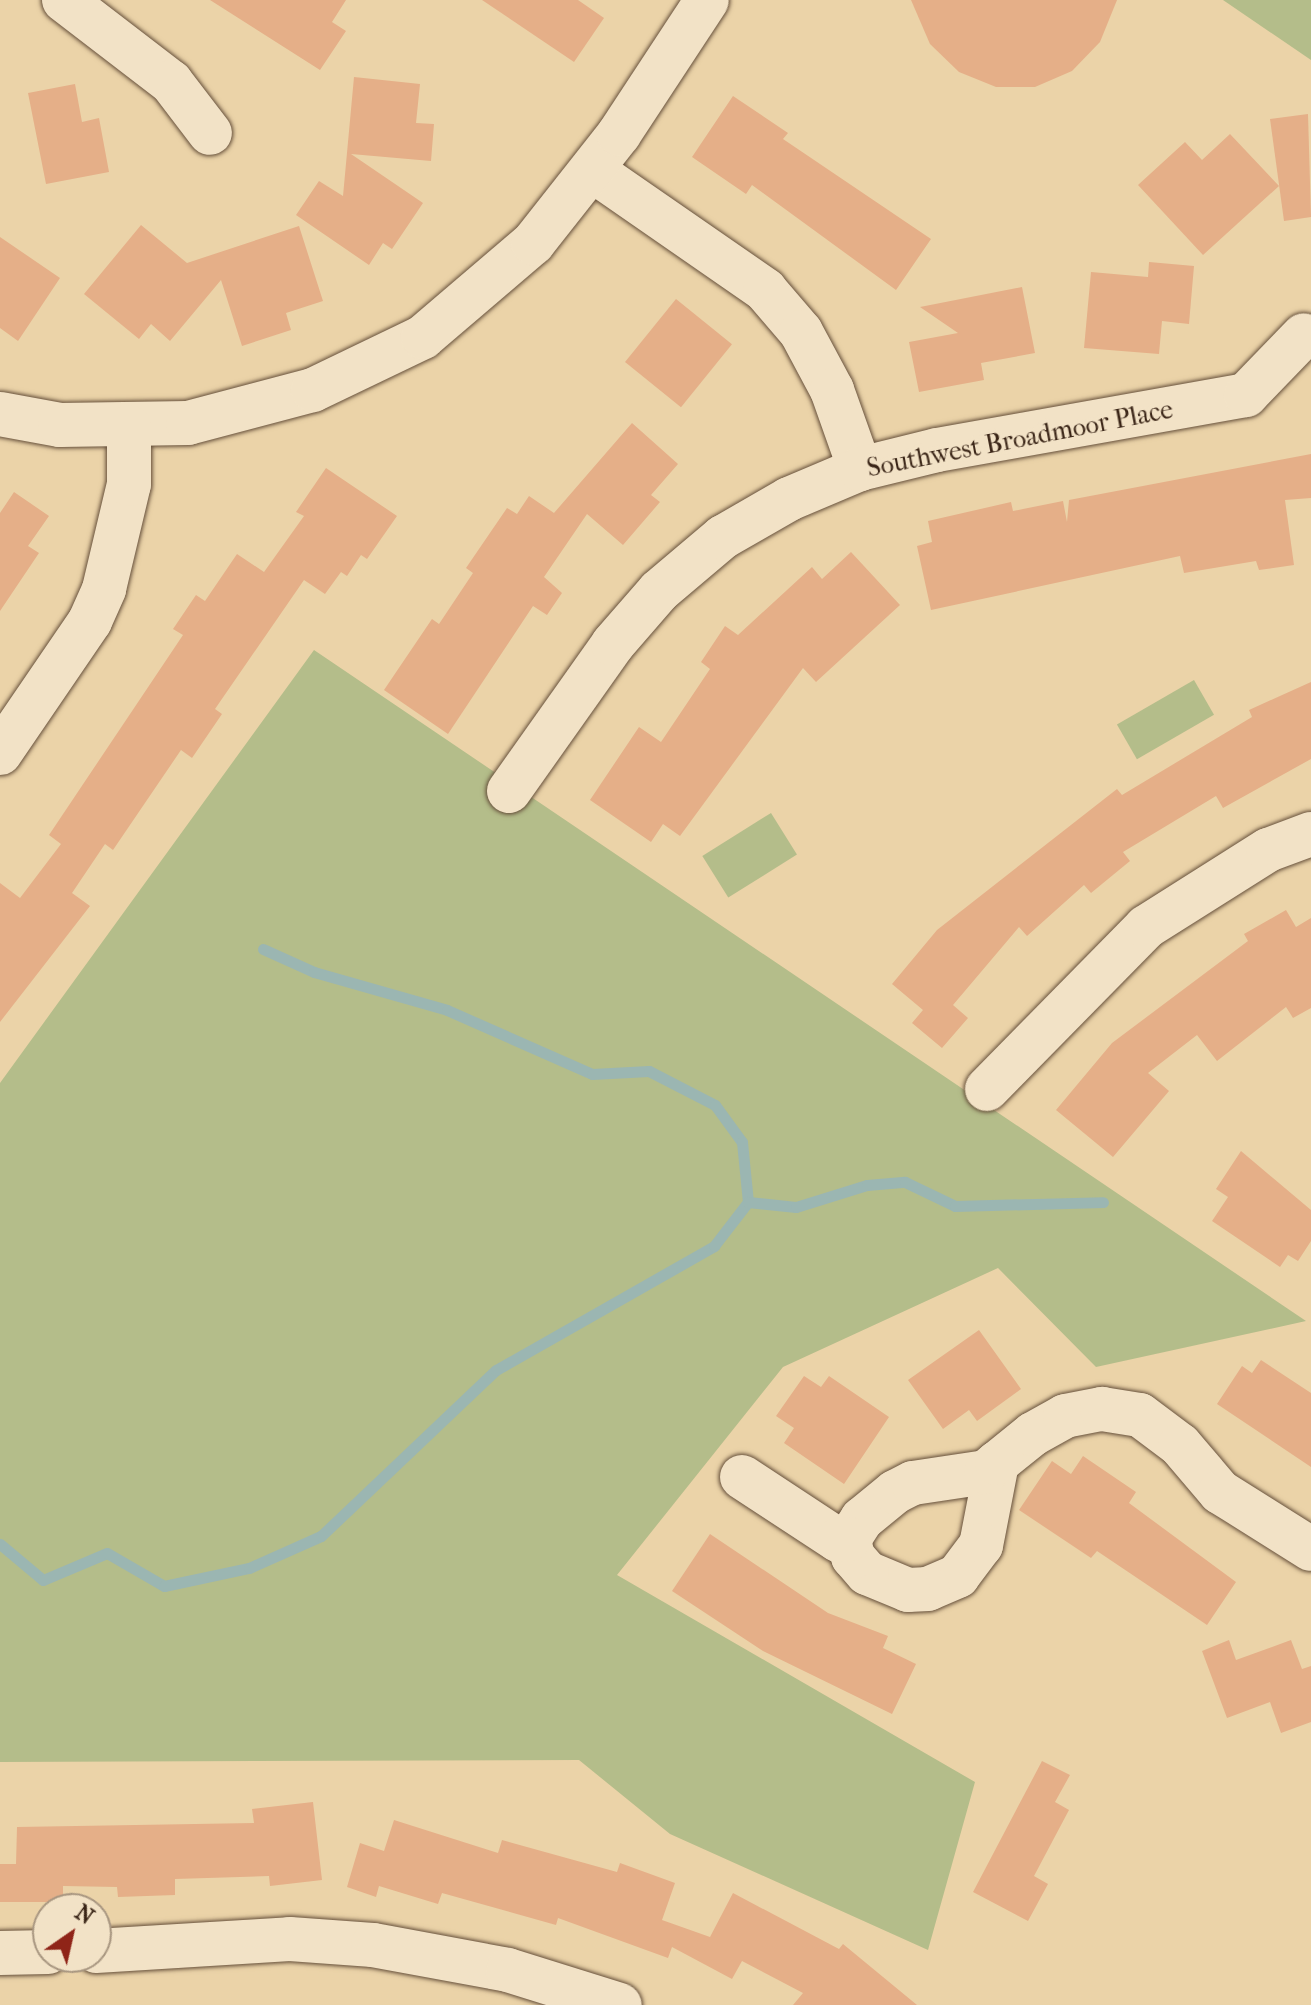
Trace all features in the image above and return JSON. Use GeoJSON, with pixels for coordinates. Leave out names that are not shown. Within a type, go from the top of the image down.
{"type":"FeatureCollection","features":[{"type":"Feature","properties":{"kind":"street"},"geometry":{"type":"LineString","coordinates":[[64,0],[171,82],[210,133]]}},
{"type":"Feature","properties":{"kind":"street"},"geometry":{"type":"LineString","coordinates":[[0,414],[129,427],[244,412],[313,390],[379,362],[461,309],[533,243],[592,170],[707,0]]}},
{"type":"Feature","properties":{"kind":"street"},"geometry":{"type":"LineString","coordinates":[[592,170],[765,290],[801,332],[832,390],[860,469]]}},
{"type":"Feature","properties":{"kind":"street","name":"Southwest Broadmoor Place"},"geometry":{"type":"LineString","coordinates":[[509,791],[613,644],[659,591],[723,537],[860,469],[1246,395],[1304,335]]}},
{"type":"Feature","properties":{"kind":"street"},"geometry":{"type":"LineString","coordinates":[[0,753],[90,621],[104,589],[129,484],[129,427]]}},
{"type":"Feature","properties":{"kind":"street"},"geometry":{"type":"LineString","coordinates":[[987,1089],[1146,927],[1268,850],[1311,834]]}},
{"type":"Feature","properties":{"kind":"street"},"geometry":{"type":"LineString","coordinates":[[991,1468],[981,1545],[972,1561],[943,1585],[908,1590],[867,1573],[853,1557],[849,1539],[862,1519],[913,1483],[991,1468],[1065,1416],[1102,1409],[1140,1415],[1180,1445],[1220,1492],[1311,1549]]}},
{"type":"Feature","properties":{"kind":"street"},"geometry":{"type":"LineString","coordinates":[[742,1477],[838,1540],[849,1539]]}},
{"type":"Feature","properties":{"kind":"street"},"geometry":{"type":"LineString","coordinates":[[112,1950],[290,1939],[386,1947],[502,1988],[620,2005]]}},
{"type":"Feature","properties":{"kind":"street"},"geometry":{"type":"LineString","coordinates":[[0,1953],[32,1952]]}},
{"type":"Feature","properties":{"kind":"green space"},"geometry":{"type":"Polygon","coordinates":[[[1223,0],[1311,0],[1311,60],[1223,0]]]}},
{"type":"Feature","properties":{"kind":"green space"},"geometry":{"type":"Polygon","coordinates":[[[314,650],[1306,1321],[1096,1367],[998,1268],[783,1367],[617,1575],[975,1782],[928,1950],[670,1834],[579,1760],[0,1762],[0,1083],[314,650]]]}},
{"type":"Feature","properties":{"kind":"green space"},"geometry":{"type":"Polygon","coordinates":[[[1194,680],[1214,715],[1137,759],[1117,724],[1194,680]]]}},
{"type":"Feature","properties":{"kind":"green space"},"geometry":{"type":"Polygon","coordinates":[[[771,813],[797,855],[728,897],[702,856],[771,813]]]}},
{"type":"Feature","properties":{"kind":"building"},"geometry":{"type":"Polygon","coordinates":[[[210,0],[346,0],[332,22],[346,31],[320,70],[210,0]]]}},
{"type":"Feature","properties":{"kind":"building"},"geometry":{"type":"Polygon","coordinates":[[[482,0],[578,0],[604,18],[574,62],[482,0]]]}},
{"type":"Feature","properties":{"kind":"building"},"geometry":{"type":"Polygon","coordinates":[[[911,0],[1117,0],[1100,42],[1072,71],[1035,87],[996,87],[959,72],[930,44],[911,0]]]}},
{"type":"Feature","properties":{"kind":"building"},"geometry":{"type":"Polygon","coordinates":[[[354,77],[420,84],[416,123],[434,124],[431,161],[351,154],[423,203],[392,249],[383,243],[369,265],[296,215],[319,181],[343,196],[354,77]]]}},
{"type":"Feature","properties":{"kind":"building"},"geometry":{"type":"Polygon","coordinates":[[[75,84],[82,122],[99,118],[109,172],[46,184],[28,93],[75,84]]]}},
{"type":"Feature","properties":{"kind":"building"},"geometry":{"type":"Polygon","coordinates":[[[733,96],[788,133],[783,139],[931,239],[896,290],[752,185],[746,194],[692,157],[733,96]]]}},
{"type":"Feature","properties":{"kind":"building"},"geometry":{"type":"Polygon","coordinates":[[[1308,114],[1311,217],[1284,221],[1270,119],[1308,114]]]}},
{"type":"Feature","properties":{"kind":"building"},"geometry":{"type":"Polygon","coordinates":[[[1230,134],[1279,186],[1203,255],[1138,185],[1185,142],[1202,160],[1230,134]]]}},
{"type":"Feature","properties":{"kind":"building"},"geometry":{"type":"Polygon","coordinates":[[[141,225],[187,263],[299,226],[323,301],[286,313],[291,330],[242,346],[221,280],[170,341],[151,324],[139,339],[84,294],[141,225]]]}},
{"type":"Feature","properties":{"kind":"building"},"geometry":{"type":"Polygon","coordinates":[[[0,237],[60,278],[18,341],[0,328],[0,237]]]}},
{"type":"Feature","properties":{"kind":"building"},"geometry":{"type":"Polygon","coordinates":[[[1149,262],[1194,266],[1189,324],[1162,321],[1159,354],[1084,348],[1091,272],[1148,277],[1149,262]]]}},
{"type":"Feature","properties":{"kind":"building"},"geometry":{"type":"Polygon","coordinates":[[[1022,287],[1035,353],[981,363],[984,380],[919,392],[909,342],[958,333],[920,307],[1022,287]]]}},
{"type":"Feature","properties":{"kind":"building"},"geometry":{"type":"Polygon","coordinates":[[[676,299],[732,344],[681,407],[625,362],[676,299]]]}},
{"type":"Feature","properties":{"kind":"building"},"geometry":{"type":"Polygon","coordinates":[[[632,423],[678,464],[651,495],[660,502],[623,545],[587,514],[544,577],[562,593],[547,615],[533,606],[448,734],[384,690],[432,619],[439,624],[473,573],[466,568],[507,508],[517,514],[529,496],[554,513],[632,423]]]}},
{"type":"Feature","properties":{"kind":"building"},"geometry":{"type":"Polygon","coordinates":[[[1311,454],[1311,498],[1285,500],[1294,565],[1259,570],[1256,561],[1184,573],[1180,556],[931,610],[917,546],[932,542],[928,521],[1011,502],[1013,511],[1063,501],[1067,522],[1069,500],[1311,454]]]}},
{"type":"Feature","properties":{"kind":"building"},"geometry":{"type":"Polygon","coordinates":[[[326,468],[397,516],[367,559],[361,555],[347,576],[341,572],[325,594],[304,580],[215,709],[222,714],[192,758],[181,750],[113,850],[105,844],[72,893],[90,906],[0,1022],[0,883],[20,898],[61,844],[49,835],[183,635],[173,629],[196,595],[205,601],[237,554],[264,572],[304,516],[296,512],[326,468]]]}},
{"type":"Feature","properties":{"kind":"building"},"geometry":{"type":"Polygon","coordinates":[[[14,492],[49,516],[28,546],[39,553],[0,611],[0,513],[14,492]]]}},
{"type":"Feature","properties":{"kind":"building"},"geometry":{"type":"Polygon","coordinates":[[[851,552],[900,605],[816,682],[803,668],[680,836],[663,824],[651,842],[590,800],[639,727],[661,742],[710,669],[701,662],[725,626],[738,635],[812,567],[822,579],[851,552]]]}},
{"type":"Feature","properties":{"kind":"building"},"geometry":{"type":"Polygon","coordinates":[[[1311,682],[1311,759],[1223,808],[1216,796],[1123,852],[1130,861],[1091,893],[1084,885],[1027,936],[1019,927],[953,1005],[968,1018],[942,1048],[912,1023],[923,1010],[892,984],[937,930],[1117,789],[1122,795],[1252,717],[1249,710],[1311,682]]]}},
{"type":"Feature","properties":{"kind":"building"},"geometry":{"type":"Polygon","coordinates":[[[1286,910],[1296,927],[1311,918],[1311,1008],[1293,1018],[1286,1007],[1217,1061],[1197,1035],[1148,1073],[1169,1091],[1113,1157],[1056,1110],[1112,1043],[1248,941],[1244,934],[1286,910]]]}},
{"type":"Feature","properties":{"kind":"building"},"geometry":{"type":"Polygon","coordinates":[[[1241,1151],[1311,1210],[1311,1241],[1298,1261],[1288,1255],[1280,1267],[1212,1221],[1228,1197],[1216,1189],[1241,1151]]]}},
{"type":"Feature","properties":{"kind":"building"},"geometry":{"type":"Polygon","coordinates":[[[979,1330],[1021,1389],[977,1421],[969,1410],[943,1429],[908,1380],[979,1330]]]}},
{"type":"Feature","properties":{"kind":"building"},"geometry":{"type":"Polygon","coordinates":[[[1261,1360],[1311,1393],[1311,1467],[1217,1404],[1242,1366],[1252,1373],[1261,1360]]]}},
{"type":"Feature","properties":{"kind":"building"},"geometry":{"type":"Polygon","coordinates":[[[804,1376],[821,1387],[829,1376],[889,1417],[844,1484],[784,1443],[794,1428],[776,1416],[804,1376]]]}},
{"type":"Feature","properties":{"kind":"building"},"geometry":{"type":"Polygon","coordinates":[[[1083,1456],[1136,1492],[1129,1503],[1236,1582],[1207,1625],[1097,1551],[1091,1558],[1019,1510],[1052,1461],[1071,1474],[1083,1456]]]}},
{"type":"Feature","properties":{"kind":"building"},"geometry":{"type":"Polygon","coordinates":[[[710,1534],[828,1613],[888,1636],[883,1648],[916,1664],[892,1714],[763,1651],[672,1591],[710,1534]]]}},
{"type":"Feature","properties":{"kind":"building"},"geometry":{"type":"Polygon","coordinates":[[[1229,1640],[1236,1660],[1291,1640],[1302,1669],[1311,1666],[1311,1722],[1281,1733],[1270,1702],[1227,1718],[1202,1651],[1229,1640]]]}},
{"type":"Feature","properties":{"kind":"building"},"geometry":{"type":"Polygon","coordinates":[[[1042,1761],[1070,1775],[1055,1802],[1069,1810],[1034,1876],[1048,1884],[1028,1921],[973,1892],[1042,1761]]]}},
{"type":"Feature","properties":{"kind":"building"},"geometry":{"type":"Polygon","coordinates":[[[313,1802],[322,1880],[270,1886],[269,1876],[175,1879],[175,1895],[118,1897],[117,1887],[63,1886],[63,1893],[32,1893],[32,1902],[0,1902],[0,1864],[16,1864],[17,1827],[254,1823],[252,1809],[313,1802]]]}},
{"type":"Feature","properties":{"kind":"building"},"geometry":{"type":"Polygon","coordinates":[[[394,1820],[498,1853],[502,1840],[617,1872],[620,1863],[675,1883],[662,1920],[710,1937],[733,1893],[839,1949],[843,1944],[917,2005],[793,2005],[803,1993],[742,1961],[732,1979],[672,1947],[668,1958],[558,1918],[556,1925],[442,1893],[438,1904],[379,1886],[376,1897],[347,1887],[360,1843],[384,1851],[394,1820]]]}},
{"type":"Feature","properties":{"kind":"waterway"},"geometry":{"type":"LineString","coordinates":[[263,949],[314,972],[447,1010],[592,1074],[649,1071],[715,1105],[742,1142],[748,1202]]}},
{"type":"Feature","properties":{"kind":"waterway"},"geometry":{"type":"LineString","coordinates":[[0,1544],[43,1580],[107,1553],[164,1586],[249,1568],[321,1536],[496,1370],[714,1246],[748,1202],[796,1207],[867,1185],[905,1182],[955,1206],[1103,1202]]}}]}
